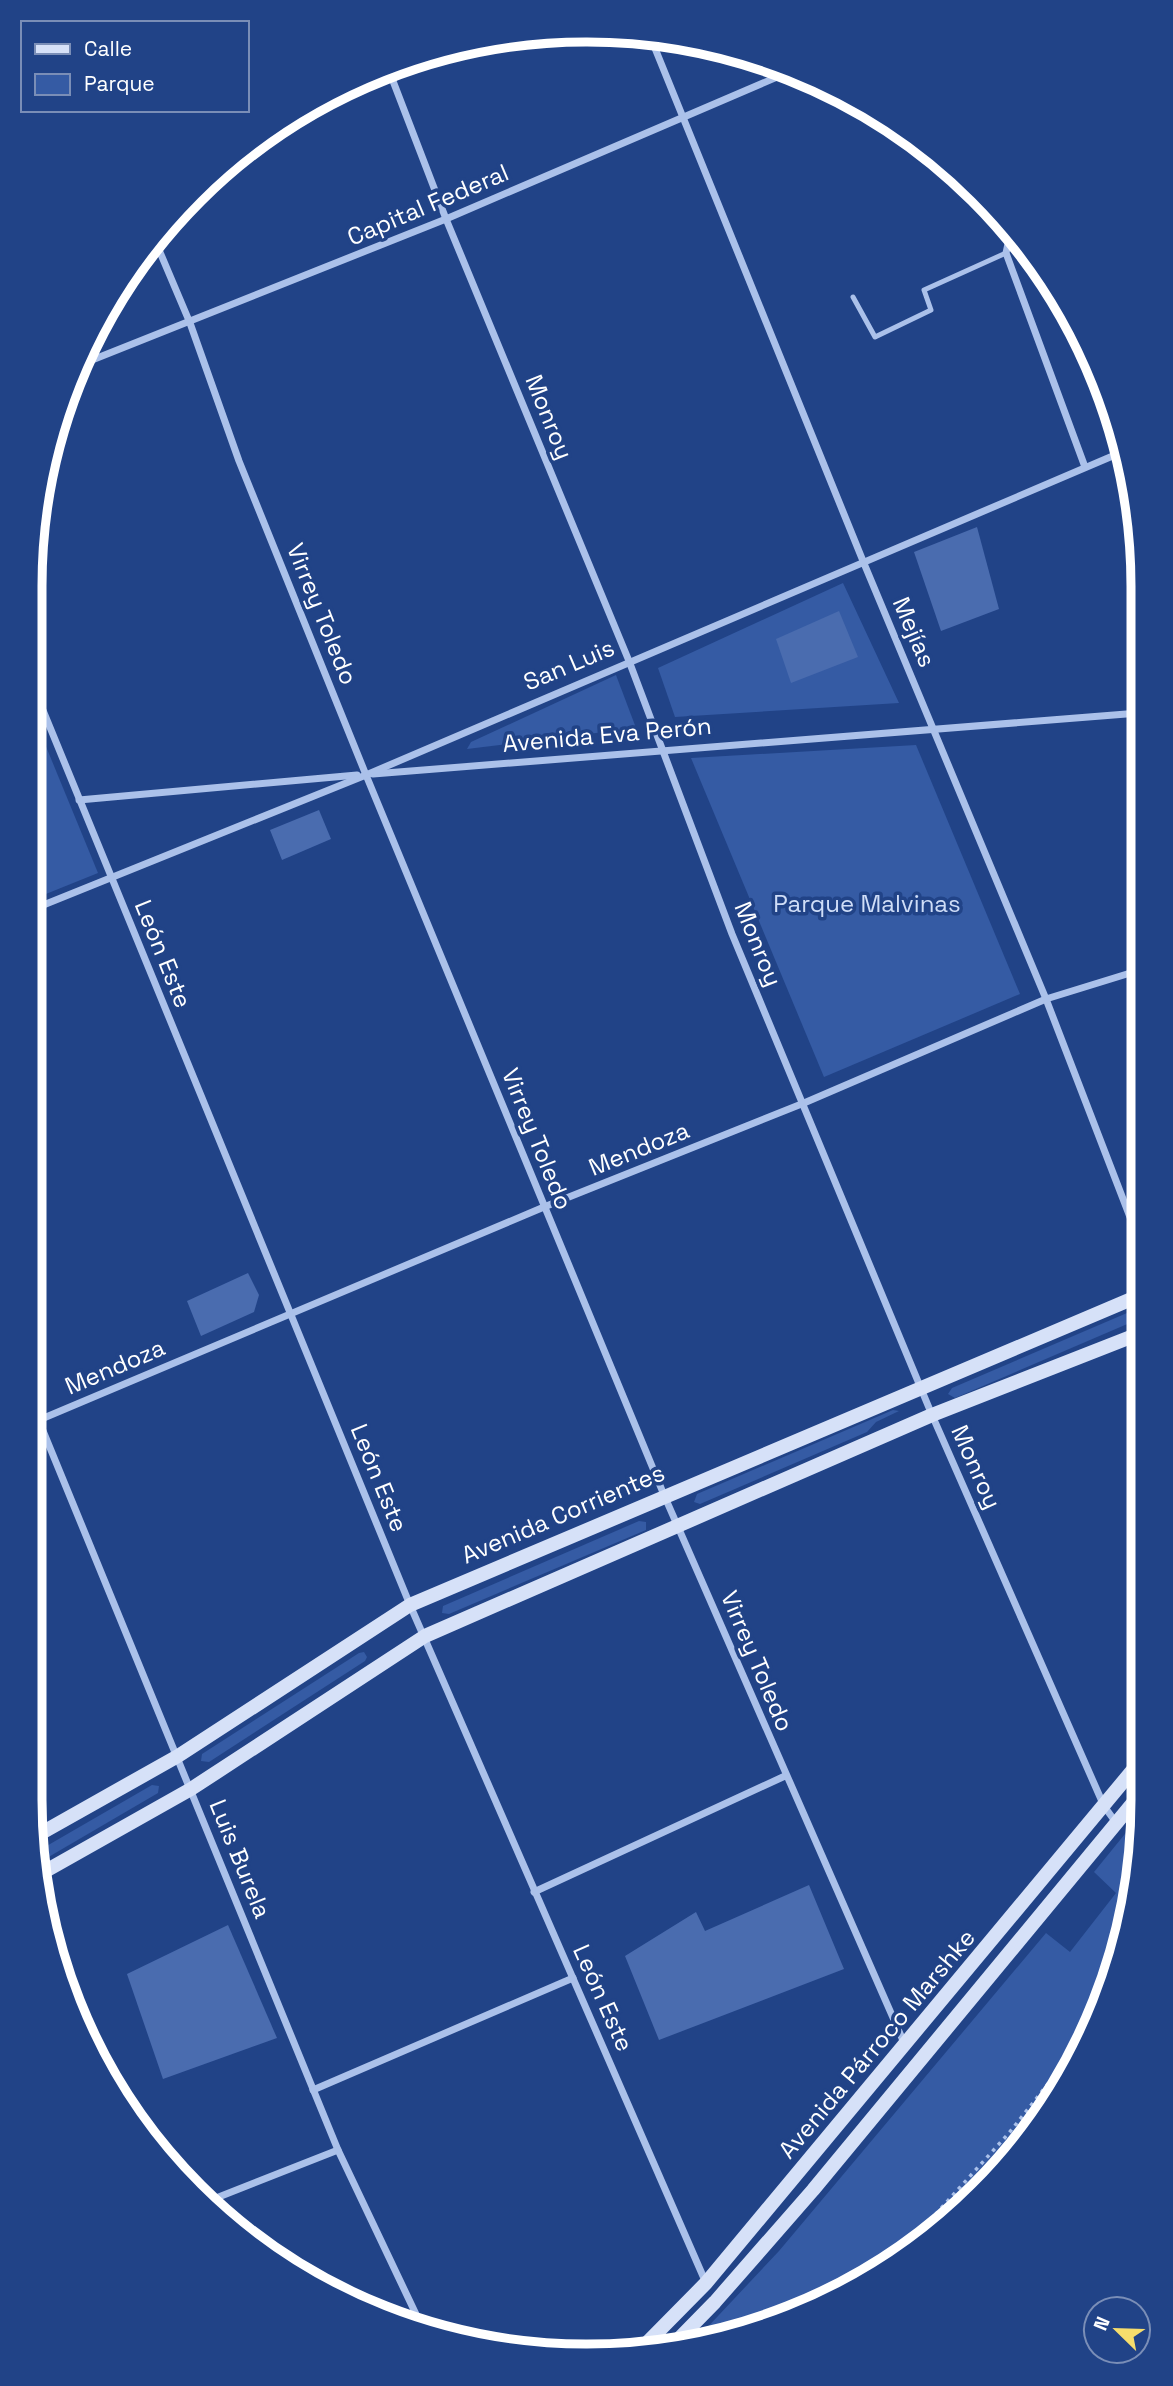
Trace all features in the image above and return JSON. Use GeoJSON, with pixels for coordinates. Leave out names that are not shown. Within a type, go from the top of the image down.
{"type":"FeatureCollection","features":[{"type":"Feature","properties":{"kind":"street","name":"Mejías"},"geometry":{"type":"LineString","coordinates":[[655,47],[863,561],[1046,999],[1131,1220]]}},
{"type":"Feature","properties":{"kind":"street","name":"Capital Federal"},"geometry":{"type":"LineString","coordinates":[[91,361],[446,219],[778,77]]}},
{"type":"Feature","properties":{"kind":"street","name":"Monroy"},"geometry":{"type":"LineString","coordinates":[[392,78],[446,219],[629,661],[732,934],[932,1415],[1104,1806],[1116,1824]]}},
{"type":"Feature","properties":{"kind":"street"},"geometry":{"type":"LineString","coordinates":[[1009,243],[1006,253],[1084,467]]}},
{"type":"Feature","properties":{"kind":"street","name":"Virrey Toledo"},"geometry":{"type":"LineString","coordinates":[[159,250],[190,323],[239,461],[544,1207],[664,1495],[905,2046]]}},
{"type":"Feature","properties":{"kind":"street","name":"San Luis"},"geometry":{"type":"LineString","coordinates":[[42,906],[366,775],[1114,455]]}},
{"type":"Feature","properties":{"kind":"street","name":"León Este"},"geometry":{"type":"LineString","coordinates":[[42,708],[410,1605],[706,2283]]}},
{"type":"Feature","properties":{"kind":"street","name":"Avenida Eva Perón"},"geometry":{"type":"LineString","coordinates":[[79,800],[662,749],[935,731],[1131,714]]}},
{"type":"Feature","properties":{"kind":"street","name":"Mendoza"},"geometry":{"type":"LineString","coordinates":[[42,1419],[544,1207],[804,1103],[1046,999],[1131,973]]}},
{"type":"Feature","properties":{"kind":"street","name":"Avenida Corrientes"},"geometry":{"type":"LineString","coordinates":[[43,1832],[178,1756],[410,1605],[1131,1299]]}},
{"type":"Feature","properties":{"kind":"street"},"geometry":{"type":"LineString","coordinates":[[47,1870],[191,1789],[425,1636],[679,1528],[932,1415],[1131,1337]]}},
{"type":"Feature","properties":{"kind":"street","name":"Luis Burela"},"geometry":{"type":"LineString","coordinates":[[42,1427],[338,2150],[417,2317]]}},
{"type":"Feature","properties":{"kind":"street","name":"Avenida Párroco Marshke"},"geometry":{"type":"LineString","coordinates":[[650,2340],[706,2283],[1131,1773]]}},
{"type":"Feature","properties":{"kind":"street"},"geometry":{"type":"LineString","coordinates":[[534,1892],[785,1776]]}},
{"type":"Feature","properties":{"kind":"street","name":"Avenida Párroco Marshke"},"geometry":{"type":"LineString","coordinates":[[681,2336],[715,2302],[813,2190],[1131,1806]]}},
{"type":"Feature","properties":{"kind":"street"},"geometry":{"type":"LineString","coordinates":[[313,2090],[573,1978]]}},
{"type":"Feature","properties":{"kind":"street"},"geometry":{"type":"LineString","coordinates":[[215,2198],[338,2150]]}},
{"type":"Feature","properties":{"kind":"lane"},"geometry":{"type":"LineString","coordinates":[[853,297],[875,337],[931,310],[924,290],[1006,253]]}},
{"type":"Feature","properties":{"kind":"path"},"geometry":{"type":"LineString","coordinates":[[924,2226],[1009,2133],[1059,2069]]}},
{"type":"Feature","properties":{"kind":"green space"},"geometry":{"type":"Polygon","coordinates":[[[843,583],[899,703],[675,717],[658,668],[843,583]]]}},
{"type":"Feature","properties":{"kind":"green space"},"geometry":{"type":"Polygon","coordinates":[[[616,675],[636,728],[467,749],[471,742],[616,675]]]}},
{"type":"Feature","properties":{"kind":"green space"},"geometry":{"type":"Polygon","coordinates":[[[42,737],[98,873],[42,896],[42,737]]]}},
{"type":"Feature","properties":{"kind":"green space","name":"Parque Malvinas"},"geometry":{"type":"Polygon","coordinates":[[[916,745],[1020,994],[824,1077],[691,758],[916,745]]]}},
{"type":"Feature","properties":{"kind":"green space"},"geometry":{"type":"Polygon","coordinates":[[[1131,1311],[1131,1322],[955,1398],[948,1394],[952,1388],[1131,1311]]]}},
{"type":"Feature","properties":{"kind":"green space"},"geometry":{"type":"Polygon","coordinates":[[[893,1410],[899,1411],[876,1422],[867,1432],[700,1504],[694,1502],[697,1494],[893,1410]]]}},
{"type":"Feature","properties":{"kind":"green space"},"geometry":{"type":"Polygon","coordinates":[[[639,1521],[646,1522],[646,1530],[449,1614],[442,1613],[443,1606],[639,1521]]]}},
{"type":"Feature","properties":{"kind":"green space"},"geometry":{"type":"Polygon","coordinates":[[[364,1652],[367,1657],[365,1661],[209,1762],[201,1761],[202,1754],[364,1652]]]}},
{"type":"Feature","properties":{"kind":"green space"},"geometry":{"type":"Polygon","coordinates":[[[152,1785],[159,1786],[158,1793],[46,1859],[44,1847],[152,1785]]]}},
{"type":"Feature","properties":{"kind":"green space"},"geometry":{"type":"Polygon","coordinates":[[[1130,1827],[1121,1906],[1090,2008],[1058,2072],[996,2159],[946,2209],[859,2271],[795,2303],[704,2331],[779,2251],[1046,1933],[1070,1952],[1116,1893],[1094,1872],[1130,1827]]]}},
{"type":"Feature","properties":{"kind":"building"},"geometry":{"type":"Polygon","coordinates":[[[977,527],[999,609],[941,631],[914,552],[977,527]]]}},
{"type":"Feature","properties":{"kind":"building"},"geometry":{"type":"Polygon","coordinates":[[[839,611],[858,657],[791,683],[776,639],[839,611]]]}},
{"type":"Feature","properties":{"kind":"building"},"geometry":{"type":"Polygon","coordinates":[[[319,810],[331,839],[282,860],[270,830],[319,810]]]}},
{"type":"Feature","properties":{"kind":"building"},"geometry":{"type":"Polygon","coordinates":[[[248,1273],[259,1295],[254,1312],[201,1336],[187,1301],[248,1273]]]}},
{"type":"Feature","properties":{"kind":"building"},"geometry":{"type":"Polygon","coordinates":[[[809,1885],[844,1969],[659,2040],[625,1956],[696,1912],[705,1931],[809,1885]]]}},
{"type":"Feature","properties":{"kind":"building"},"geometry":{"type":"Polygon","coordinates":[[[228,1925],[277,2038],[163,2079],[127,1974],[228,1925]]]}}]}
